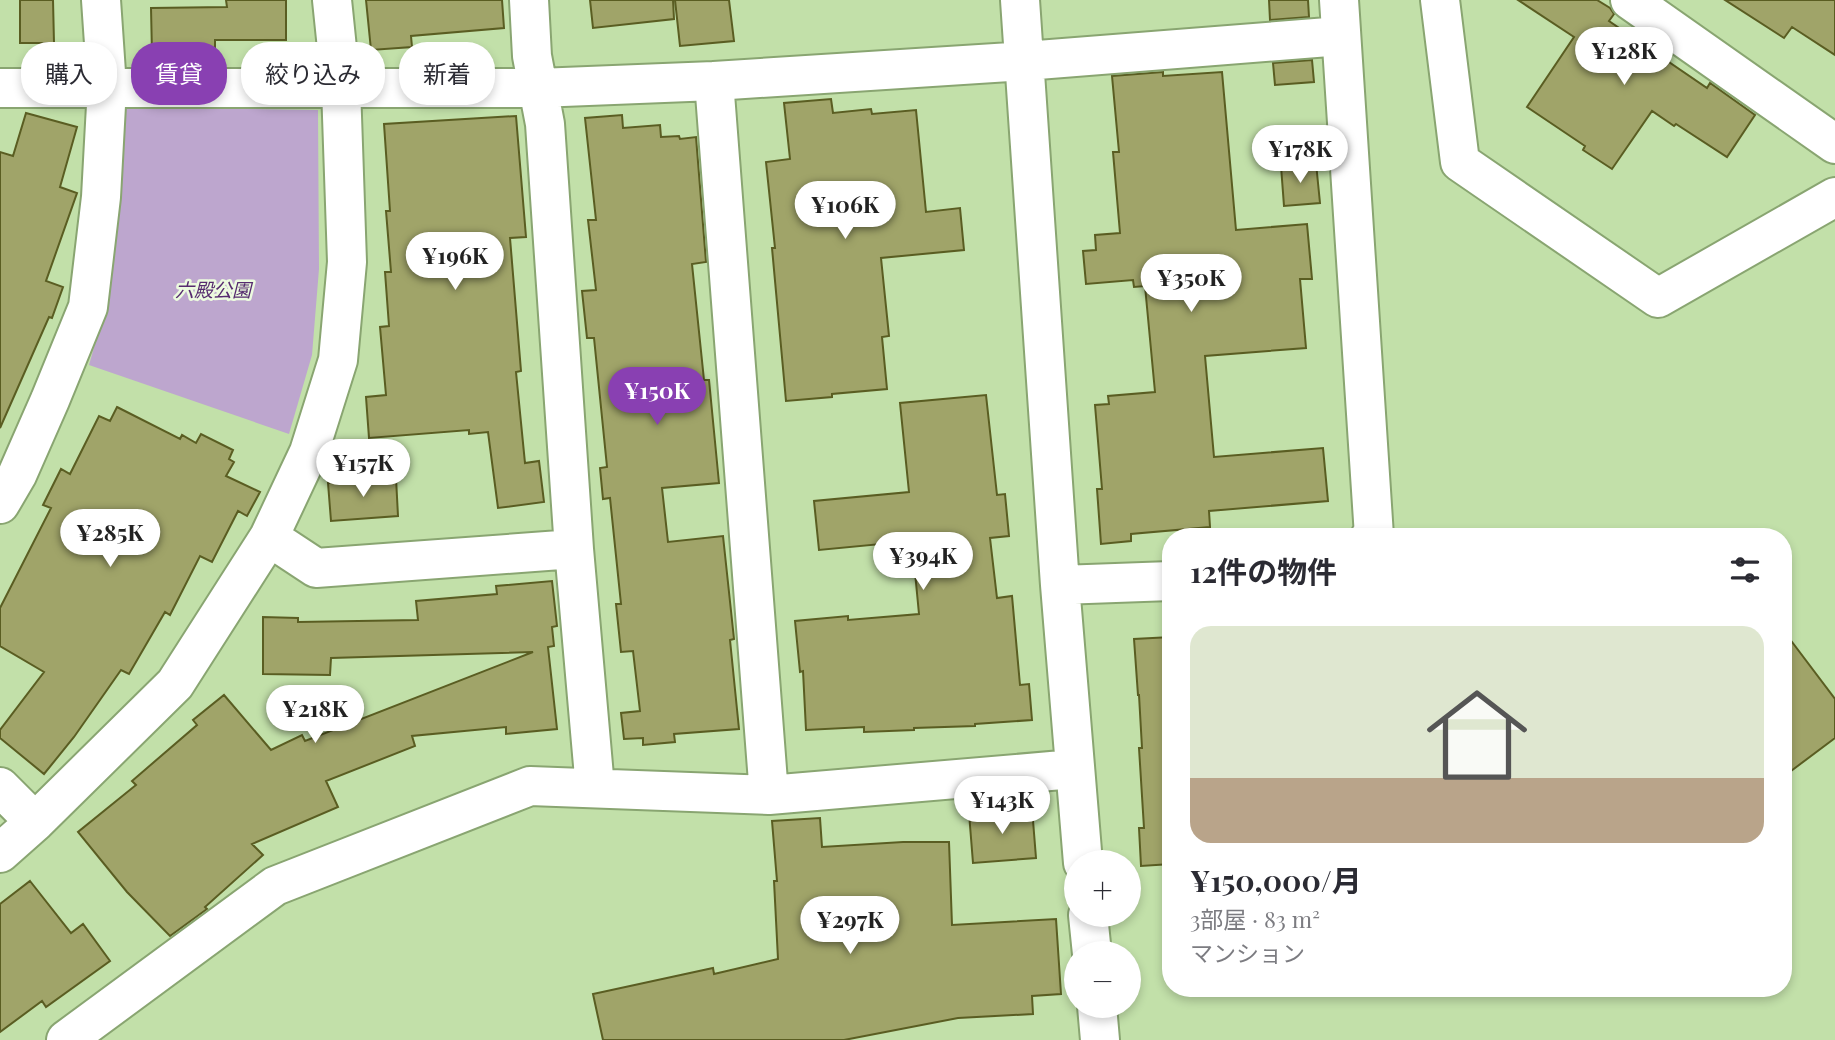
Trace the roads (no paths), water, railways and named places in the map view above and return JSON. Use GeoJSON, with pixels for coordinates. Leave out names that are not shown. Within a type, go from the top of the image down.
{"type":"FeatureCollection","features":[{"type":"Feature","properties":{"kind":"street"},"geometry":{"type":"LineString","coordinates":[[101,0],[104,42]]}},
{"type":"Feature","properties":{"kind":"street"},"geometry":{"type":"LineString","coordinates":[[332,0],[336,42]]}},
{"type":"Feature","properties":{"kind":"street"},"geometry":{"type":"LineString","coordinates":[[529,0],[532,56],[545,124],[574,549],[595,788]]}},
{"type":"Feature","properties":{"kind":"street"},"geometry":{"type":"LineString","coordinates":[[1020,0],[1060,585],[1082,850]]}},
{"type":"Feature","properties":{"kind":"street"},"geometry":{"type":"LineString","coordinates":[[1440,0],[1460,162],[1658,298],[1835,197]]}},
{"type":"Feature","properties":{"kind":"street"},"geometry":{"type":"LineString","coordinates":[[1630,0],[1835,144]]}},
{"type":"Feature","properties":{"kind":"street"},"geometry":{"type":"LineString","coordinates":[[385,86],[538,88],[715,81],[1025,61],[1340,18],[1373,528]]}},
{"type":"Feature","properties":{"kind":"street"},"geometry":{"type":"LineString","coordinates":[[715,81],[769,794]]}},
{"type":"Feature","properties":{"kind":"street"},"geometry":{"type":"LineString","coordinates":[[117,88],[241,87]]}},
{"type":"Feature","properties":{"kind":"street"},"geometry":{"type":"LineString","coordinates":[[0,88],[21,88]]}},
{"type":"Feature","properties":{"kind":"street"},"geometry":{"type":"LineString","coordinates":[[0,504],[17,475],[88,307],[101,197],[106,105]]}},
{"type":"Feature","properties":{"kind":"street"},"geometry":{"type":"LineString","coordinates":[[0,853],[175,684],[269,537],[309,452],[338,360],[347,262],[342,105]]}},
{"type":"Feature","properties":{"kind":"street"},"geometry":{"type":"LineString","coordinates":[[269,537],[316,568],[574,549]]}},
{"type":"Feature","properties":{"kind":"street"},"geometry":{"type":"LineString","coordinates":[[1060,585],[1162,582]]}},
{"type":"Feature","properties":{"kind":"street"},"geometry":{"type":"LineString","coordinates":[[66,1040],[275,886],[530,786],[769,794],[1074,769]]}},
{"type":"Feature","properties":{"kind":"street"},"geometry":{"type":"LineString","coordinates":[[0,787],[35,822]]}},
{"type":"Feature","properties":{"kind":"street"},"geometry":{"type":"LineString","coordinates":[[1098,1018],[1100,1040]]}},
{"type":"Feature","properties":{"kind":"park label","name":"六殿公園"},"geometry":{"type":"Point","coordinates":[213,290]}}]}
